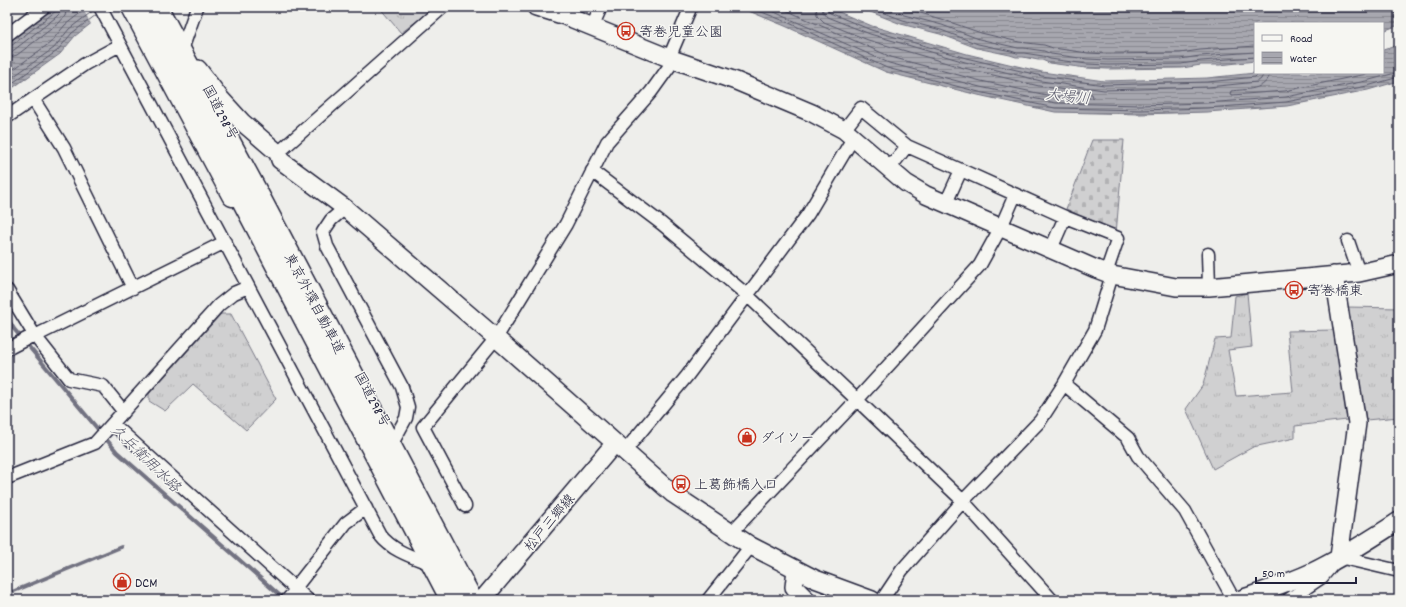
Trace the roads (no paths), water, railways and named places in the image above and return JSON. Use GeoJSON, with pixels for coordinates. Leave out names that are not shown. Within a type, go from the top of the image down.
{"type":"FeatureCollection","features":[{"type":"Feature","properties":{"kind":"highway","name":"国道298号"},"geometry":{"type":"LineString","coordinates":[[164,7],[382,414],[394,440],[478,600]]}},
{"type":"Feature","properties":{"kind":"highway","name":"国道298号"},"geometry":{"type":"LineString","coordinates":[[143,10],[443,600]]}},
{"type":"Feature","properties":{"kind":"highway","name":"東京外環自動車道"},"geometry":{"type":"LineString","coordinates":[[143,10],[452,600]]}},
{"type":"Feature","properties":{"kind":"highway","name":"東京外環自動車道"},"geometry":{"type":"LineString","coordinates":[[143,10],[255,190],[471,600]]}},
{"type":"Feature","properties":{"kind":"street"},"geometry":{"type":"LineString","coordinates":[[7,35],[44,7]]}},
{"type":"Feature","properties":{"kind":"street"},"geometry":{"type":"LineString","coordinates":[[100,7],[384,540],[394,548],[423,561]]}},
{"type":"Feature","properties":{"kind":"street"},"geometry":{"type":"LineString","coordinates":[[184,44],[197,7]]}},
{"type":"Feature","properties":{"kind":"street"},"geometry":{"type":"LineString","coordinates":[[278,153],[443,7]]}},
{"type":"Feature","properties":{"kind":"street"},"geometry":{"type":"LineString","coordinates":[[536,7],[568,17],[672,59],[736,81],[812,113],[849,134],[889,169],[926,195],[1109,274],[1176,287],[1209,287],[1359,273],[1399,264]]}},
{"type":"Feature","properties":{"kind":"street"},"geometry":{"type":"LineString","coordinates":[[592,27],[601,7]]}},
{"type":"Feature","properties":{"kind":"street"},"geometry":{"type":"LineString","coordinates":[[465,506],[423,427],[430,416],[496,338],[566,224],[607,142],[651,92],[672,59],[689,11]]}},
{"type":"Feature","properties":{"kind":"street"},"geometry":{"type":"LineString","coordinates":[[7,118],[85,64],[120,45]]}},
{"type":"Feature","properties":{"kind":"street"},"geometry":{"type":"LineString","coordinates":[[198,70],[220,98],[242,122],[278,153],[280,160],[345,208],[496,338],[673,494],[751,546],[815,579],[872,600]]}},
{"type":"Feature","properties":{"kind":"street"},"geometry":{"type":"LineString","coordinates":[[33,99],[64,148],[133,288]]}},
{"type":"Feature","properties":{"kind":"street"},"geometry":{"type":"LineString","coordinates":[[620,448],[687,376],[808,214],[862,108],[907,146],[1066,217],[1118,238],[1094,330],[1064,384],[1040,421],[963,501],[902,570],[882,600]]}},
{"type":"Feature","properties":{"kind":"street"},"geometry":{"type":"LineString","coordinates":[[889,169],[907,146]]}},
{"type":"Feature","properties":{"kind":"street"},"geometry":{"type":"LineString","coordinates":[[946,203],[961,170]]}},
{"type":"Feature","properties":{"kind":"street"},"geometry":{"type":"LineString","coordinates":[[592,172],[662,224],[747,295],[856,401],[963,501],[1052,600]]}},
{"type":"Feature","properties":{"kind":"street"},"geometry":{"type":"LineString","coordinates":[[731,533],[856,401],[980,266],[1002,227],[1015,194]]}},
{"type":"Feature","properties":{"kind":"street"},"geometry":{"type":"LineString","coordinates":[[345,208],[331,220],[323,232],[327,246],[402,387],[408,407],[406,418],[394,440]]}},
{"type":"Feature","properties":{"kind":"street"},"geometry":{"type":"LineString","coordinates":[[1051,249],[1066,217]]}},
{"type":"Feature","properties":{"kind":"street"},"geometry":{"type":"LineString","coordinates":[[1348,241],[1359,273]]}},
{"type":"Feature","properties":{"kind":"street"},"geometry":{"type":"LineString","coordinates":[[12,346],[225,242]]}},
{"type":"Feature","properties":{"kind":"street"},"geometry":{"type":"LineString","coordinates":[[1208,254],[1209,287]]}},
{"type":"Feature","properties":{"kind":"street"},"geometry":{"type":"LineString","coordinates":[[1288,600],[1322,577],[1339,557],[1357,423],[1334,276]]}},
{"type":"Feature","properties":{"kind":"street"},"geometry":{"type":"LineString","coordinates":[[7,478],[95,444],[219,305],[234,293],[248,286]]}},
{"type":"Feature","properties":{"kind":"street"},"geometry":{"type":"LineString","coordinates":[[7,290],[34,336],[69,379],[103,386],[124,412]]}},
{"type":"Feature","properties":{"kind":"street"},"geometry":{"type":"LineString","coordinates":[[1064,384],[1128,438],[1138,456],[1185,511],[1234,600]]}},
{"type":"Feature","properties":{"kind":"street"},"geometry":{"type":"LineString","coordinates":[[406,418],[430,416]]}},
{"type":"Feature","properties":{"kind":"street"},"geometry":{"type":"LineString","coordinates":[[111,426],[308,600]]}},
{"type":"Feature","properties":{"kind":"street","name":"松戸三郷線"},"geometry":{"type":"LineString","coordinates":[[482,600],[620,448]]}},
{"type":"Feature","properties":{"kind":"street"},"geometry":{"type":"LineString","coordinates":[[287,600],[346,523],[366,508]]}},
{"type":"Feature","properties":{"kind":"street"},"geometry":{"type":"LineString","coordinates":[[1238,600],[1286,584],[1313,572],[1399,521]]}},
{"type":"Feature","properties":{"kind":"street"},"geometry":{"type":"LineString","coordinates":[[708,600],[751,546]]}},
{"type":"Feature","properties":{"kind":"street"},"geometry":{"type":"LineString","coordinates":[[1339,557],[1399,571]]}},
{"type":"Feature","properties":{"kind":"street"},"geometry":{"type":"LineString","coordinates":[[796,569],[794,587],[807,600]]}},
{"type":"Feature","properties":{"kind":"water"},"geometry":{"type":"Polygon","coordinates":[[[54,7],[112,7],[75,36],[60,54],[7,92],[7,44],[54,7]]]}},
{"type":"Feature","properties":{"kind":"water","name":"大場川"},"geometry":{"type":"Polygon","coordinates":[[[739,7],[827,7],[872,26],[967,54],[1042,72],[1104,81],[1207,78],[1254,73],[1384,74],[1384,50],[1399,45],[1399,81],[1368,90],[1287,106],[1207,112],[1140,114],[1055,112],[886,72],[785,26],[739,7]]]}},
{"type":"Feature","properties":{"kind":"water"},"geometry":{"type":"Polygon","coordinates":[[[858,7],[1399,7],[1399,25],[1384,31],[1384,22],[1254,22],[1254,61],[1182,68],[1108,69],[1086,68],[1049,63],[1042,60],[1016,57],[977,48],[940,34],[901,24],[858,7]]]}},
{"type":"Feature","properties":{"kind":"waterway","name":"久兵衛用水路"},"geometry":{"type":"LineString","coordinates":[[7,317],[14,329],[117,452],[285,600]]}},
{"type":"Feature","properties":{"kind":"waterway"},"geometry":{"type":"LineString","coordinates":[[7,594],[121,547]]}},
{"type":"Feature","properties":{"kind":"place","name":"寄巻児童公園"},"geometry":{"type":"Point","coordinates":[626,31]}},
{"type":"Feature","properties":{"kind":"place","name":"寄巻橋東"},"geometry":{"type":"Point","coordinates":[1294,290]}},
{"type":"Feature","properties":{"kind":"place","name":"ダイソー"},"geometry":{"type":"Point","coordinates":[747,437]}},
{"type":"Feature","properties":{"kind":"place","name":"上葛飾橋入口"},"geometry":{"type":"Point","coordinates":[681,484]}},
{"type":"Feature","properties":{"kind":"place","name":"DCM"},"geometry":{"type":"Point","coordinates":[122,582]}}]}
